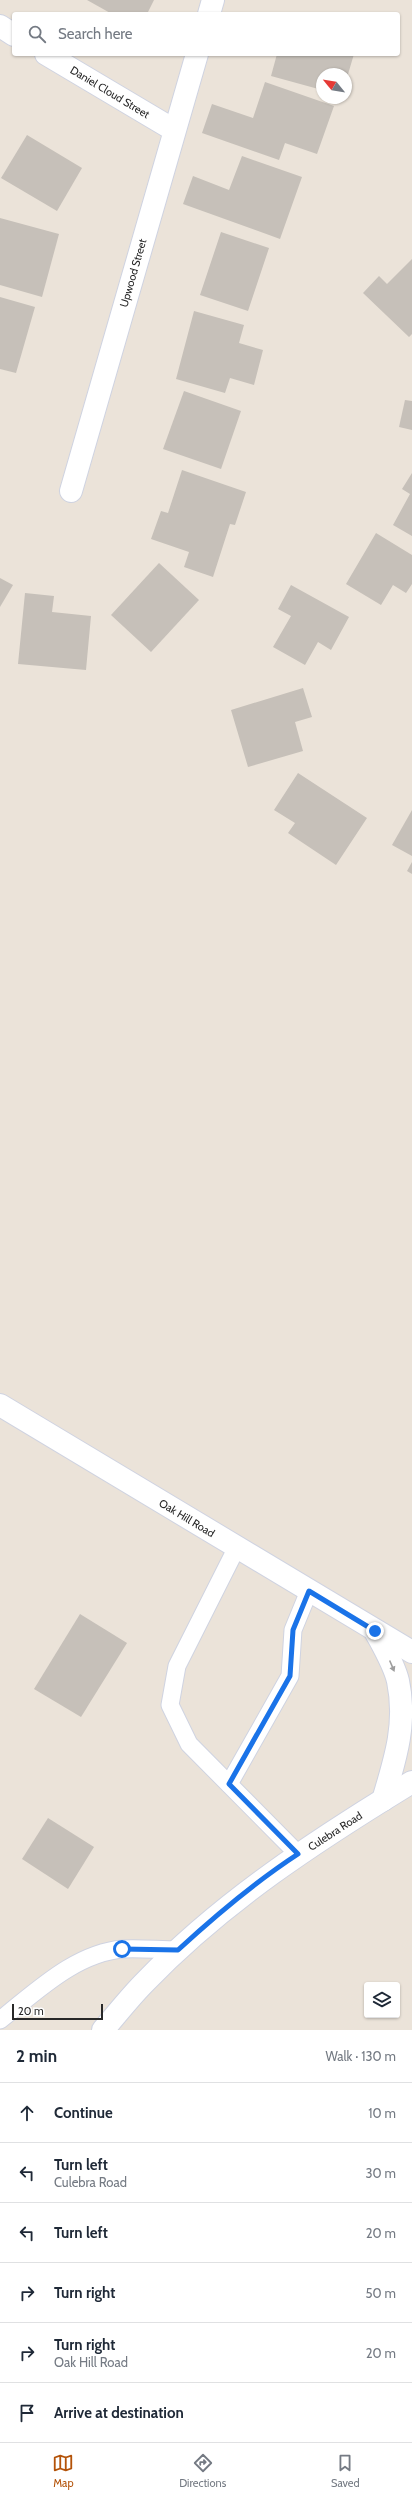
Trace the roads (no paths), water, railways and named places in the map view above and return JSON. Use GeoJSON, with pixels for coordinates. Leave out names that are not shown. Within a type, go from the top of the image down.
{"type":"FeatureCollection","features":[{"type":"Feature","properties":{"kind":"street"},"geometry":{"type":"LineString","coordinates":[[210,12],[213,0]]}},
{"type":"Feature","properties":{"kind":"street"},"geometry":{"type":"LineString","coordinates":[[0,26],[12,34]]}},
{"type":"Feature","properties":{"kind":"street","name":"Daniel Cloud Street"},"geometry":{"type":"LineString","coordinates":[[49,56],[174,130]]}},
{"type":"Feature","properties":{"kind":"street","name":"Upwood Street"},"geometry":{"type":"LineString","coordinates":[[71,491],[196,56]]}},
{"type":"Feature","properties":{"kind":"street","name":"Oak Hill Road"},"geometry":{"type":"LineString","coordinates":[[0,1405],[412,1652]]}},
{"type":"Feature","properties":{"kind":"street"},"geometry":{"type":"LineString","coordinates":[[375,1631],[398,1680],[401,1709],[399,1746],[383,1800]]}},
{"type":"Feature","properties":{"kind":"street","name":"Culebra Road"},"geometry":{"type":"LineString","coordinates":[[103,2030],[144,1982],[205,1925],[280,1866],[412,1782]]}},
{"type":"Feature","properties":{"kind":"lane"},"geometry":{"type":"LineString","coordinates":[[237,1547],[177,1666],[170,1705],[189,1744],[298,1854]]}},
{"type":"Feature","properties":{"kind":"lane"},"geometry":{"type":"LineString","coordinates":[[229,1784],[290,1676],[293,1630],[309,1591]]}},
{"type":"Feature","properties":{"kind":"lane"},"geometry":{"type":"LineString","coordinates":[[0,2020],[56,1976],[88,1958],[122,1949],[178,1950]]}}]}
